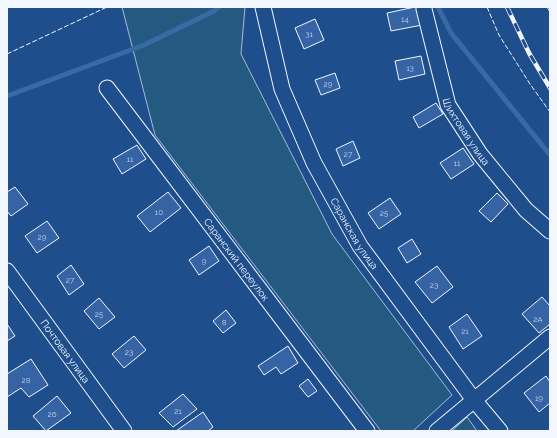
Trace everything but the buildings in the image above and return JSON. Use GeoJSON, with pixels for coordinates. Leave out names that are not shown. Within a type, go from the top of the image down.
{"type":"FeatureCollection","features":[{"type":"Feature","properties":{"kind":"street","name":"Саранская улица"},"geometry":{"type":"LineString","coordinates":[[263,7],[282,89],[314,163],[360,246],[474,400],[500,431]]}},
{"type":"Feature","properties":{"kind":"street","name":"Шихтовая улица"},"geometry":{"type":"LineString","coordinates":[[424,9],[448,105],[480,154],[526,210],[550,231]]}},
{"type":"Feature","properties":{"kind":"street","name":"Саранский переулок"},"geometry":{"type":"LineString","coordinates":[[107,88],[367,431]]}},
{"type":"Feature","properties":{"kind":"street","name":"Почтовая улица"},"geometry":{"type":"LineString","coordinates":[[7,271],[124,431]]}},
{"type":"Feature","properties":{"kind":"street"},"geometry":{"type":"LineString","coordinates":[[437,431],[550,337]]}},
{"type":"Feature","properties":{"kind":"shaded area"},"geometry":{"type":"Polygon","coordinates":[[[122,7],[245,7],[241,54],[332,234],[452,395],[413,431],[381,431],[155,135],[122,7]]]}},
{"type":"Feature","properties":{"kind":"shaded area"},"geometry":{"type":"Polygon","coordinates":[[[467,417],[477,431],[452,431],[467,417]]]}},
{"type":"Feature","properties":{"kind":"waterway"},"geometry":{"type":"LineString","coordinates":[[7,96],[144,45],[214,11],[219,7]]}},
{"type":"Feature","properties":{"kind":"waterway"},"geometry":{"type":"LineString","coordinates":[[438,7],[451,33],[550,155]]}},
{"type":"Feature","properties":{"kind":"railway"},"geometry":{"type":"LineString","coordinates":[[507,7],[529,53],[550,88]]}},
{"type":"Feature","properties":{"kind":"fence"},"geometry":{"type":"LineString","coordinates":[[7,54],[107,7]]}},
{"type":"Feature","properties":{"kind":"fence"},"geometry":{"type":"LineString","coordinates":[[487,7],[499,35],[530,84],[550,112]]}},
{"type":"Feature","properties":{"kind":"fence"},"geometry":{"type":"LineString","coordinates":[[547,7],[550,12]]}}]}
